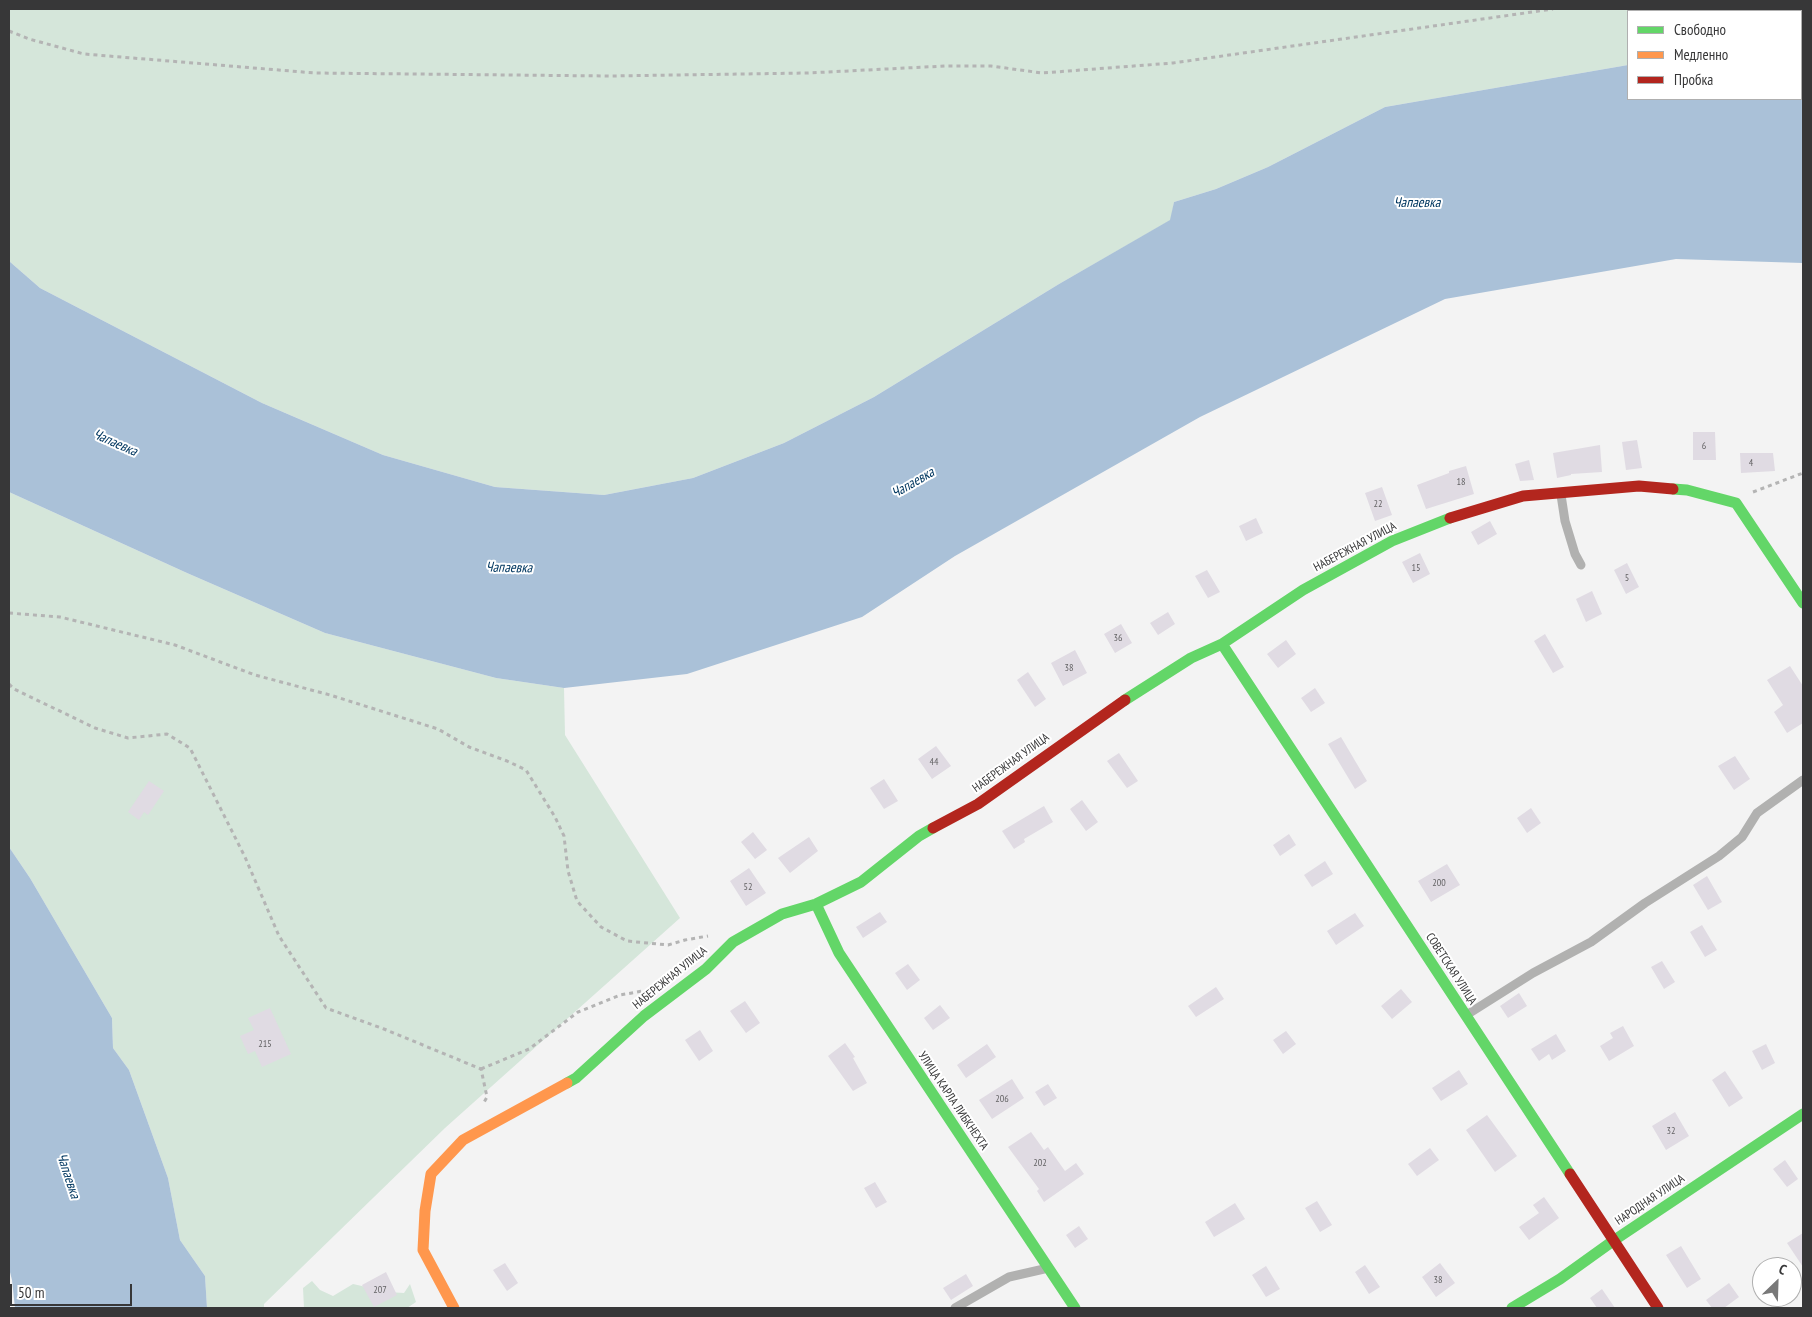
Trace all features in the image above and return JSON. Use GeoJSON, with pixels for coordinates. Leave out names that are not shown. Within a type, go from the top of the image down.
{"type":"FeatureCollection","features":[{"type":"Feature","properties":{"kind":"street","name":"НАБЕРЕЖНАЯ УЛИЦА"},"geometry":{"type":"LineString","coordinates":[[454,1308],[423,1250],[425,1211],[431,1174],[463,1140],[576,1078],[644,1016],[706,969],[733,942],[782,914],[816,904],[861,882],[919,836],[978,804],[1105,713],[1191,658],[1222,644],[1303,590],[1392,541],[1457,515],[1523,496],[1639,486],[1686,490],[1736,503]]}},
{"type":"Feature","properties":{"kind":"street"},"geometry":{"type":"LineString","coordinates":[[1736,503],[1803,603]]}},
{"type":"Feature","properties":{"kind":"street","name":"СОВЕТСКАЯ УЛИЦА"},"geometry":{"type":"LineString","coordinates":[[1222,644],[1658,1308]]}},
{"type":"Feature","properties":{"kind":"street","name":"УЛИЦА КАРЛА ЛИБКНЕХТА"},"geometry":{"type":"LineString","coordinates":[[816,904],[839,954],[1075,1308]]}},
{"type":"Feature","properties":{"kind":"street","name":"НАРОДНАЯ УЛИЦА"},"geometry":{"type":"LineString","coordinates":[[1512,1308],[1560,1279],[1613,1241],[1803,1114]]}},
{"type":"Feature","properties":{"kind":"lane"},"geometry":{"type":"LineString","coordinates":[[1560,493],[1574,554],[1581,565]]}},
{"type":"Feature","properties":{"kind":"lane"},"geometry":{"type":"LineString","coordinates":[[1466,1016],[1517,983],[1591,942],[1645,903],[1719,856],[1742,837],[1757,813],[1803,780]]}},
{"type":"Feature","properties":{"kind":"lane"},"geometry":{"type":"LineString","coordinates":[[955,1308],[1009,1277],[1049,1268]]}},
{"type":"Feature","properties":{"kind":"path"},"geometry":{"type":"LineString","coordinates":[[9,31],[29,39],[84,54],[315,73],[609,76],[808,73],[945,66],[991,66],[1042,74],[1173,63],[1553,9]]}},
{"type":"Feature","properties":{"kind":"path"},"geometry":{"type":"LineString","coordinates":[[1736,503],[1755,491],[1803,474]]}},
{"type":"Feature","properties":{"kind":"path"},"geometry":{"type":"LineString","coordinates":[[9,613],[60,617],[175,645],[255,675],[330,695],[438,729],[469,747],[526,770],[555,817],[564,836],[568,871],[577,900],[601,927],[627,942],[668,945],[711,936],[733,942]]}},
{"type":"Feature","properties":{"kind":"path"},"geometry":{"type":"LineString","coordinates":[[9,684],[14,689],[96,728],[128,738],[167,734],[190,748],[245,857],[279,936],[326,1008],[384,1029],[481,1069],[529,1049],[578,1012],[620,995],[650,989]]}},
{"type":"Feature","properties":{"kind":"path"},"geometry":{"type":"LineString","coordinates":[[481,1069],[487,1097],[482,1105]]}},
{"type":"Feature","properties":{"kind":"green space"},"geometry":{"type":"Polygon","coordinates":[[[9,9],[1803,9],[1803,56],[1802,10],[1627,10],[1627,65],[1385,107],[1268,167],[1216,189],[1174,202],[1171,220],[1059,284],[874,397],[784,443],[693,478],[604,495],[495,487],[383,455],[262,403],[40,288],[9,261],[9,9]]]}},
{"type":"Feature","properties":{"kind":"green space"},"geometry":{"type":"Polygon","coordinates":[[[9,492],[325,633],[496,678],[564,688],[565,735],[680,918],[445,1128],[264,1304],[264,1308],[207,1308],[205,1276],[180,1240],[168,1178],[129,1070],[113,1048],[112,1018],[30,878],[9,847],[9,492]]]}},
{"type":"Feature","properties":{"kind":"green space"},"geometry":{"type":"Polygon","coordinates":[[[312,1281],[320,1290],[333,1296],[353,1284],[388,1292],[404,1293],[410,1284],[416,1302],[407,1308],[304,1308],[303,1288],[312,1281]]]}},
{"type":"Feature","properties":{"kind":"water","name":"Чапаевка"},"geometry":{"type":"Polygon","coordinates":[[[1803,56],[1803,263],[1676,259],[1445,299],[1200,417],[955,556],[862,617],[687,674],[564,688],[496,678],[325,633],[9,492],[9,261],[40,288],[262,403],[383,455],[495,487],[604,495],[693,478],[784,443],[874,397],[1059,284],[1170,220],[1174,202],[1216,189],[1268,167],[1385,107],[1627,65],[1627,100],[1802,100],[1803,56]]]}},
{"type":"Feature","properties":{"kind":"water","name":"Чапаевка"},"geometry":{"type":"Polygon","coordinates":[[[9,847],[30,878],[112,1018],[113,1048],[129,1070],[168,1178],[180,1240],[205,1276],[207,1308],[15,1308],[9,1268],[9,847]]]}},
{"type":"Feature","properties":{"kind":"building"},"geometry":{"type":"Polygon","coordinates":[[[1693,432],[1715,432],[1716,460],[1693,460],[1693,432]]]}},
{"type":"Feature","properties":{"kind":"building"},"geometry":{"type":"Polygon","coordinates":[[[1637,440],[1642,468],[1626,470],[1622,442],[1637,440]]]}},
{"type":"Feature","properties":{"kind":"building"},"geometry":{"type":"Polygon","coordinates":[[[1600,445],[1602,472],[1571,474],[1557,478],[1553,453],[1600,445]]]}},
{"type":"Feature","properties":{"kind":"building"},"geometry":{"type":"Polygon","coordinates":[[[1740,453],[1773,453],[1775,471],[1741,473],[1740,453]]]}},
{"type":"Feature","properties":{"kind":"building"},"geometry":{"type":"Polygon","coordinates":[[[1529,460],[1534,480],[1520,481],[1515,464],[1529,460]]]}},
{"type":"Feature","properties":{"kind":"building"},"geometry":{"type":"Polygon","coordinates":[[[1466,466],[1474,494],[1426,509],[1417,485],[1466,466]]]}},
{"type":"Feature","properties":{"kind":"building"},"geometry":{"type":"Polygon","coordinates":[[[1382,487],[1392,515],[1375,521],[1365,493],[1382,487]]]}},
{"type":"Feature","properties":{"kind":"building"},"geometry":{"type":"Polygon","coordinates":[[[1256,518],[1263,533],[1246,541],[1239,526],[1256,518]]]}},
{"type":"Feature","properties":{"kind":"building"},"geometry":{"type":"Polygon","coordinates":[[[1490,521],[1497,534],[1478,545],[1471,532],[1490,521]]]}},
{"type":"Feature","properties":{"kind":"building"},"geometry":{"type":"Polygon","coordinates":[[[1420,553],[1430,574],[1413,583],[1402,562],[1420,553]]]}},
{"type":"Feature","properties":{"kind":"building"},"geometry":{"type":"Polygon","coordinates":[[[1627,563],[1639,587],[1626,594],[1614,570],[1627,563]]]}},
{"type":"Feature","properties":{"kind":"building"},"geometry":{"type":"Polygon","coordinates":[[[1207,570],[1220,592],[1208,598],[1195,576],[1207,570]]]}},
{"type":"Feature","properties":{"kind":"building"},"geometry":{"type":"Polygon","coordinates":[[[1592,591],[1602,614],[1586,622],[1576,599],[1592,591]]]}},
{"type":"Feature","properties":{"kind":"building"},"geometry":{"type":"Polygon","coordinates":[[[1168,612],[1175,624],[1158,635],[1150,623],[1168,612]]]}},
{"type":"Feature","properties":{"kind":"building"},"geometry":{"type":"Polygon","coordinates":[[[1121,624],[1132,643],[1115,653],[1104,634],[1121,624]]]}},
{"type":"Feature","properties":{"kind":"building"},"geometry":{"type":"Polygon","coordinates":[[[1545,634],[1564,667],[1553,673],[1534,641],[1545,634]]]}},
{"type":"Feature","properties":{"kind":"building"},"geometry":{"type":"Polygon","coordinates":[[[1286,640],[1296,654],[1278,668],[1267,654],[1286,640]]]}},
{"type":"Feature","properties":{"kind":"building"},"geometry":{"type":"Polygon","coordinates":[[[1075,650],[1087,673],[1063,686],[1051,663],[1075,650]]]}},
{"type":"Feature","properties":{"kind":"building"},"geometry":{"type":"Polygon","coordinates":[[[1790,666],[1803,686],[1803,723],[1787,733],[1774,712],[1783,705],[1767,680],[1790,666]]]}},
{"type":"Feature","properties":{"kind":"building"},"geometry":{"type":"Polygon","coordinates":[[[1028,672],[1046,699],[1035,707],[1017,680],[1028,672]]]}},
{"type":"Feature","properties":{"kind":"building"},"geometry":{"type":"Polygon","coordinates":[[[1315,688],[1325,703],[1311,712],[1301,698],[1315,688]]]}},
{"type":"Feature","properties":{"kind":"building"},"geometry":{"type":"Polygon","coordinates":[[[1341,737],[1367,781],[1355,789],[1328,744],[1341,737]]]}},
{"type":"Feature","properties":{"kind":"building"},"geometry":{"type":"Polygon","coordinates":[[[936,746],[951,766],[932,779],[918,759],[936,746]]]}},
{"type":"Feature","properties":{"kind":"building"},"geometry":{"type":"Polygon","coordinates":[[[1119,753],[1138,781],[1127,788],[1107,761],[1119,753]]]}},
{"type":"Feature","properties":{"kind":"building"},"geometry":{"type":"Polygon","coordinates":[[[1735,756],[1750,779],[1734,790],[1718,766],[1735,756]]]}},
{"type":"Feature","properties":{"kind":"building"},"geometry":{"type":"Polygon","coordinates":[[[884,779],[898,801],[884,809],[870,788],[884,779]]]}},
{"type":"Feature","properties":{"kind":"building"},"geometry":{"type":"Polygon","coordinates":[[[149,781],[164,791],[148,815],[144,812],[139,820],[128,812],[149,781]]]}},
{"type":"Feature","properties":{"kind":"building"},"geometry":{"type":"Polygon","coordinates":[[[1082,800],[1098,822],[1086,831],[1070,809],[1082,800]]]}},
{"type":"Feature","properties":{"kind":"building"},"geometry":{"type":"Polygon","coordinates":[[[1044,806],[1053,822],[1024,839],[1025,842],[1014,849],[1002,831],[1044,806]]]}},
{"type":"Feature","properties":{"kind":"building"},"geometry":{"type":"Polygon","coordinates":[[[1531,808],[1541,823],[1527,833],[1517,818],[1531,808]]]}},
{"type":"Feature","properties":{"kind":"building"},"geometry":{"type":"Polygon","coordinates":[[[753,832],[767,850],[755,859],[741,842],[753,832]]]}},
{"type":"Feature","properties":{"kind":"building"},"geometry":{"type":"Polygon","coordinates":[[[1289,834],[1296,845],[1280,856],[1273,845],[1289,834]]]}},
{"type":"Feature","properties":{"kind":"building"},"geometry":{"type":"Polygon","coordinates":[[[809,837],[818,851],[790,873],[778,858],[809,837]]]}},
{"type":"Feature","properties":{"kind":"building"},"geometry":{"type":"Polygon","coordinates":[[[1325,861],[1333,874],[1312,887],[1304,875],[1325,861]]]}},
{"type":"Feature","properties":{"kind":"building"},"geometry":{"type":"Polygon","coordinates":[[[1447,864],[1460,885],[1431,902],[1418,881],[1447,864]]]}},
{"type":"Feature","properties":{"kind":"building"},"geometry":{"type":"Polygon","coordinates":[[[749,868],[766,893],[746,906],[730,881],[749,868]]]}},
{"type":"Feature","properties":{"kind":"building"},"geometry":{"type":"Polygon","coordinates":[[[1707,876],[1722,902],[1708,910],[1693,885],[1707,876]]]}},
{"type":"Feature","properties":{"kind":"building"},"geometry":{"type":"Polygon","coordinates":[[[880,912],[887,922],[863,938],[856,927],[880,912]]]}},
{"type":"Feature","properties":{"kind":"building"},"geometry":{"type":"Polygon","coordinates":[[[1355,913],[1364,926],[1336,945],[1327,931],[1355,913]]]}},
{"type":"Feature","properties":{"kind":"building"},"geometry":{"type":"Polygon","coordinates":[[[1702,925],[1717,950],[1705,957],[1690,932],[1702,925]]]}},
{"type":"Feature","properties":{"kind":"building"},"geometry":{"type":"Polygon","coordinates":[[[1662,961],[1675,982],[1664,989],[1651,967],[1662,961]]]}},
{"type":"Feature","properties":{"kind":"building"},"geometry":{"type":"Polygon","coordinates":[[[908,964],[920,980],[907,990],[895,973],[908,964]]]}},
{"type":"Feature","properties":{"kind":"building"},"geometry":{"type":"Polygon","coordinates":[[[1216,987],[1224,999],[1196,1017],[1188,1006],[1216,987]]]}},
{"type":"Feature","properties":{"kind":"building"},"geometry":{"type":"Polygon","coordinates":[[[1401,989],[1412,1002],[1392,1019],[1381,1006],[1401,989]]]}},
{"type":"Feature","properties":{"kind":"building"},"geometry":{"type":"Polygon","coordinates":[[[1519,993],[1527,1006],[1508,1018],[1500,1006],[1519,993]]]}},
{"type":"Feature","properties":{"kind":"building"},"geometry":{"type":"Polygon","coordinates":[[[745,1001],[760,1023],[746,1033],[730,1011],[745,1001]]]}},
{"type":"Feature","properties":{"kind":"building"},"geometry":{"type":"Polygon","coordinates":[[[940,1005],[950,1018],[933,1030],[924,1018],[940,1005]]]}},
{"type":"Feature","properties":{"kind":"building"},"geometry":{"type":"Polygon","coordinates":[[[270,1008],[291,1054],[262,1067],[255,1051],[248,1054],[240,1036],[254,1030],[248,1018],[270,1008]]]}},
{"type":"Feature","properties":{"kind":"building"},"geometry":{"type":"Polygon","coordinates":[[[1623,1026],[1634,1046],[1609,1061],[1600,1046],[1613,1038],[1610,1033],[1623,1026]]]}},
{"type":"Feature","properties":{"kind":"building"},"geometry":{"type":"Polygon","coordinates":[[[700,1030],[713,1051],[699,1061],[685,1040],[700,1030]]]}},
{"type":"Feature","properties":{"kind":"building"},"geometry":{"type":"Polygon","coordinates":[[[1286,1031],[1296,1044],[1283,1054],[1273,1040],[1286,1031]]]}},
{"type":"Feature","properties":{"kind":"building"},"geometry":{"type":"Polygon","coordinates":[[[1556,1034],[1566,1051],[1552,1060],[1549,1054],[1539,1061],[1531,1049],[1556,1034]]]}},
{"type":"Feature","properties":{"kind":"building"},"geometry":{"type":"Polygon","coordinates":[[[845,1043],[855,1057],[853,1058],[867,1083],[853,1091],[828,1056],[845,1043]]]}},
{"type":"Feature","properties":{"kind":"building"},"geometry":{"type":"Polygon","coordinates":[[[987,1044],[996,1057],[966,1078],[957,1065],[987,1044]]]}},
{"type":"Feature","properties":{"kind":"building"},"geometry":{"type":"Polygon","coordinates":[[[1766,1044],[1775,1063],[1762,1070],[1752,1051],[1766,1044]]]}},
{"type":"Feature","properties":{"kind":"building"},"geometry":{"type":"Polygon","coordinates":[[[1459,1070],[1468,1084],[1441,1101],[1432,1088],[1459,1070]]]}},
{"type":"Feature","properties":{"kind":"building"},"geometry":{"type":"Polygon","coordinates":[[[1725,1071],[1743,1098],[1729,1107],[1712,1080],[1725,1071]]]}},
{"type":"Feature","properties":{"kind":"building"},"geometry":{"type":"Polygon","coordinates":[[[1012,1079],[1024,1098],[992,1119],[979,1100],[1012,1079]]]}},
{"type":"Feature","properties":{"kind":"building"},"geometry":{"type":"Polygon","coordinates":[[[1048,1084],[1057,1098],[1044,1106],[1035,1092],[1048,1084]]]}},
{"type":"Feature","properties":{"kind":"building"},"geometry":{"type":"Polygon","coordinates":[[[1675,1112],[1689,1136],[1666,1150],[1652,1126],[1675,1112]]]}},
{"type":"Feature","properties":{"kind":"building"},"geometry":{"type":"Polygon","coordinates":[[[1487,1115],[1517,1156],[1495,1172],[1466,1130],[1487,1115]]]}},
{"type":"Feature","properties":{"kind":"building"},"geometry":{"type":"Polygon","coordinates":[[[1031,1132],[1044,1150],[1048,1147],[1065,1171],[1076,1163],[1084,1174],[1044,1202],[1037,1191],[1039,1189],[1008,1147],[1031,1132]]]}},
{"type":"Feature","properties":{"kind":"building"},"geometry":{"type":"Polygon","coordinates":[[[1430,1148],[1439,1160],[1417,1176],[1408,1164],[1430,1148]]]}},
{"type":"Feature","properties":{"kind":"building"},"geometry":{"type":"Polygon","coordinates":[[[1785,1160],[1798,1179],[1787,1187],[1773,1169],[1785,1160]]]}},
{"type":"Feature","properties":{"kind":"building"},"geometry":{"type":"Polygon","coordinates":[[[875,1182],[887,1202],[876,1208],[864,1188],[875,1182]]]}},
{"type":"Feature","properties":{"kind":"building"},"geometry":{"type":"Polygon","coordinates":[[[1544,1197],[1559,1218],[1529,1240],[1519,1227],[1539,1213],[1533,1205],[1544,1197]]]}},
{"type":"Feature","properties":{"kind":"building"},"geometry":{"type":"Polygon","coordinates":[[[1317,1201],[1332,1225],[1320,1232],[1305,1208],[1317,1201]]]}},
{"type":"Feature","properties":{"kind":"building"},"geometry":{"type":"Polygon","coordinates":[[[1235,1203],[1245,1219],[1214,1237],[1205,1222],[1235,1203]]]}},
{"type":"Feature","properties":{"kind":"building"},"geometry":{"type":"Polygon","coordinates":[[[1079,1226],[1088,1239],[1075,1248],[1066,1235],[1079,1226]]]}},
{"type":"Feature","properties":{"kind":"building"},"geometry":{"type":"Polygon","coordinates":[[[1803,1233],[1803,1267],[1802,1257],[1796,1257],[1787,1243],[1803,1233]]]}},
{"type":"Feature","properties":{"kind":"building"},"geometry":{"type":"Polygon","coordinates":[[[1681,1246],[1701,1279],[1687,1288],[1666,1255],[1681,1246]]]}},
{"type":"Feature","properties":{"kind":"building"},"geometry":{"type":"Polygon","coordinates":[[[505,1263],[518,1283],[507,1291],[493,1270],[505,1263]]]}},
{"type":"Feature","properties":{"kind":"building"},"geometry":{"type":"Polygon","coordinates":[[[1440,1263],[1455,1283],[1436,1297],[1422,1277],[1440,1263]]]}},
{"type":"Feature","properties":{"kind":"building"},"geometry":{"type":"Polygon","coordinates":[[[1365,1265],[1380,1287],[1369,1294],[1355,1272],[1365,1265]]]}},
{"type":"Feature","properties":{"kind":"building"},"geometry":{"type":"Polygon","coordinates":[[[1266,1266],[1280,1289],[1266,1297],[1252,1275],[1266,1266]]]}},
{"type":"Feature","properties":{"kind":"building"},"geometry":{"type":"Polygon","coordinates":[[[386,1272],[397,1295],[374,1307],[362,1285],[386,1272]]]}},
{"type":"Feature","properties":{"kind":"building"},"geometry":{"type":"Polygon","coordinates":[[[966,1274],[973,1286],[951,1300],[943,1288],[966,1274]]]}},
{"type":"Feature","properties":{"kind":"building"},"geometry":{"type":"Polygon","coordinates":[[[1729,1283],[1739,1297],[1724,1308],[1712,1308],[1706,1300],[1729,1283]]]}},
{"type":"Feature","properties":{"kind":"building"},"geometry":{"type":"Polygon","coordinates":[[[1602,1289],[1615,1308],[1597,1308],[1590,1298],[1602,1289]]]}},
{"type":"Feature","properties":{"kind":"traffic: fast"},"geometry":{"type":"LineString","coordinates":[[1673,489],[1687,490],[1736,503],[1803,603]]}},
{"type":"Feature","properties":{"kind":"traffic: fast"},"geometry":{"type":"LineString","coordinates":[[1125,700],[1191,658],[1222,644],[1303,590],[1392,541],[1450,518]]}},
{"type":"Feature","properties":{"kind":"traffic: fast"},"geometry":{"type":"LineString","coordinates":[[1222,644],[1570,1174]]}},
{"type":"Feature","properties":{"kind":"traffic: fast"},"geometry":{"type":"LineString","coordinates":[[567,1083],[576,1078],[644,1016],[706,969],[733,942],[782,914],[816,904],[861,882],[919,836],[933,828]]}},
{"type":"Feature","properties":{"kind":"traffic: fast"},"geometry":{"type":"LineString","coordinates":[[816,904],[839,953],[1075,1308]]}},
{"type":"Feature","properties":{"kind":"traffic: fast"},"geometry":{"type":"LineString","coordinates":[[1512,1308],[1560,1279],[1613,1241],[1803,1114]]}},
{"type":"Feature","properties":{"kind":"traffic: slow"},"geometry":{"type":"LineString","coordinates":[[454,1308],[423,1250],[425,1211],[431,1174],[463,1140],[567,1083]]}},
{"type":"Feature","properties":{"kind":"traffic: jam"},"geometry":{"type":"LineString","coordinates":[[1450,518],[1523,496],[1639,486],[1673,489]]}},
{"type":"Feature","properties":{"kind":"traffic: jam"},"geometry":{"type":"LineString","coordinates":[[933,828],[978,804],[1125,700]]}},
{"type":"Feature","properties":{"kind":"traffic: jam"},"geometry":{"type":"LineString","coordinates":[[1570,1174],[1658,1308]]}}]}
